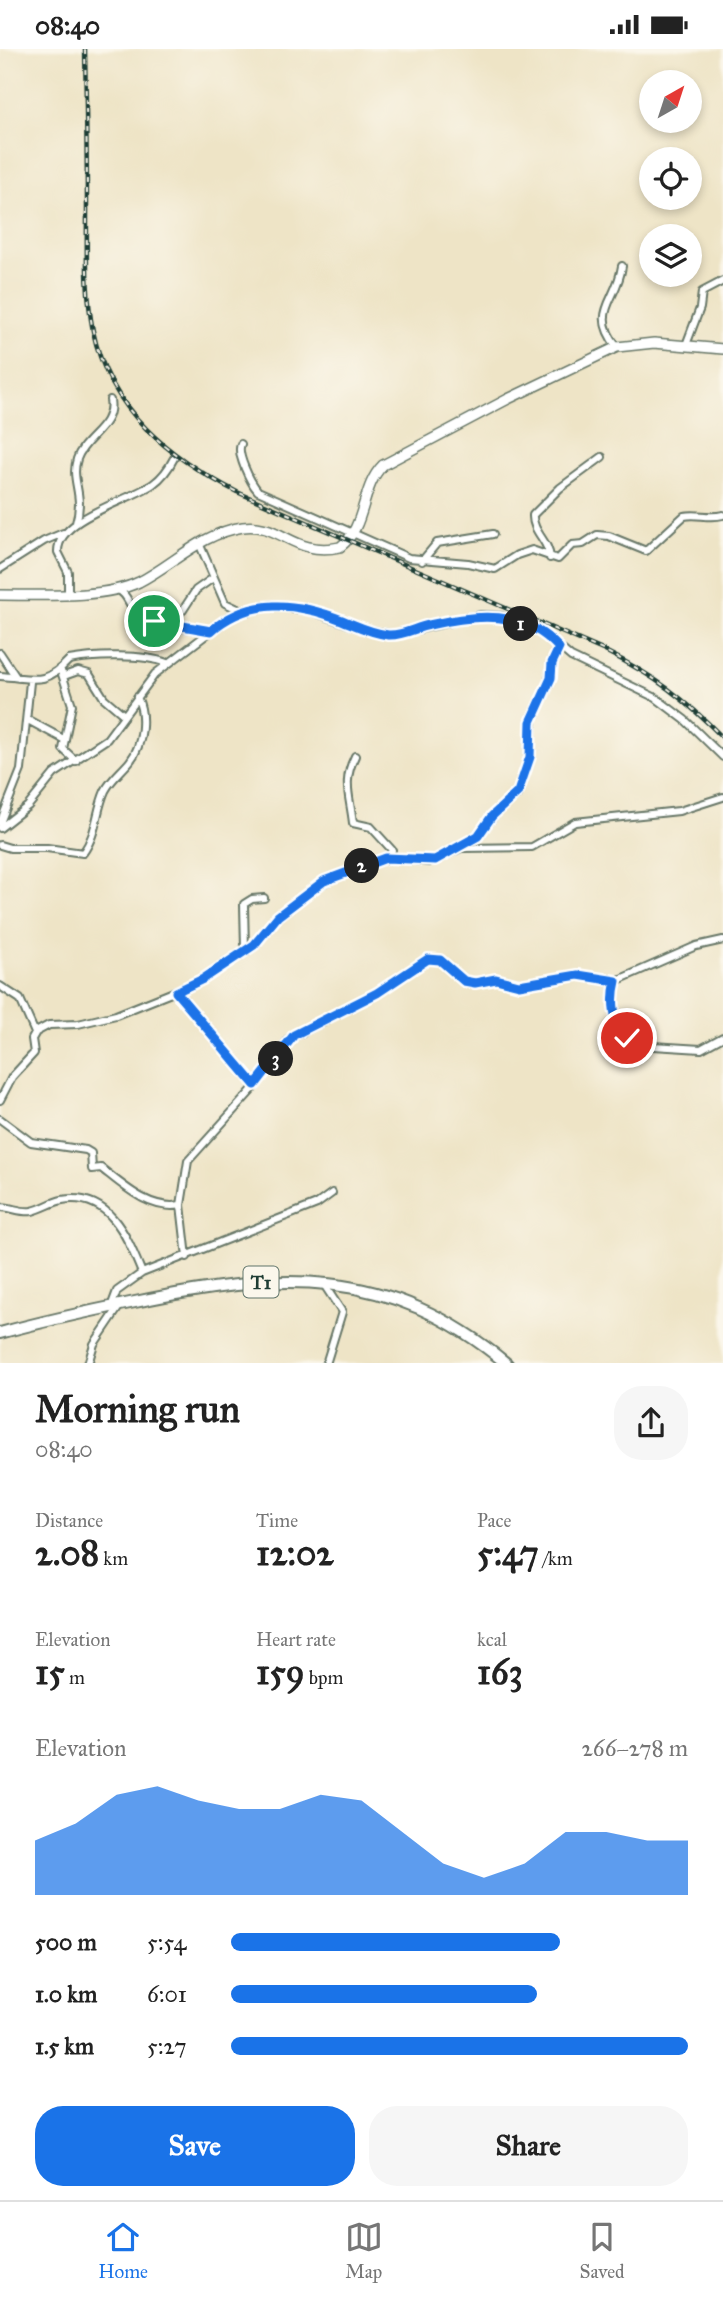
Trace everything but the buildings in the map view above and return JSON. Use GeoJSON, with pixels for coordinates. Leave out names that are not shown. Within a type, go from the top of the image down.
{"type":"FeatureCollection","features":[{"type":"Feature","properties":{"kind":"highway","name":"T1"},"geometry":{"type":"LineString","coordinates":[[0,1333],[220,1284],[279,1281],[323,1283],[366,1290],[412,1306],[457,1328],[507,1363]]}},
{"type":"Feature","properties":{"kind":"street"},"geometry":{"type":"LineString","coordinates":[[617,347],[607,332],[604,317],[622,266]]}},
{"type":"Feature","properties":{"kind":"street"},"geometry":{"type":"LineString","coordinates":[[686,345],[700,308],[702,292],[723,281]]}},
{"type":"Feature","properties":{"kind":"street"},"geometry":{"type":"LineString","coordinates":[[0,595],[115,589],[146,578],[199,543],[236,528],[262,526],[301,547],[322,550],[340,547],[352,534],[372,480],[389,461],[508,399],[617,347],[639,343],[723,349]]}},
{"type":"Feature","properties":{"kind":"street"},"geometry":{"type":"LineString","coordinates":[[76,523],[81,507],[79,488],[74,477],[77,459],[110,414],[110,400]]}},
{"type":"Feature","properties":{"kind":"street"},"geometry":{"type":"LineString","coordinates":[[241,444],[238,452],[248,479],[258,491],[352,534],[422,561],[468,563],[495,569],[517,555],[535,550],[558,559],[572,545],[583,544],[597,535],[610,536],[646,551],[679,519],[692,515],[708,519],[723,515]]}},
{"type":"Feature","properties":{"kind":"street"},"geometry":{"type":"LineString","coordinates":[[550,558],[533,523],[533,515],[559,488],[602,457]]}},
{"type":"Feature","properties":{"kind":"street"},"geometry":{"type":"LineString","coordinates":[[0,569],[76,523],[156,482],[174,458]]}},
{"type":"Feature","properties":{"kind":"street"},"geometry":{"type":"LineString","coordinates":[[63,533],[58,552],[68,572],[68,593]]}},
{"type":"Feature","properties":{"kind":"street"},"geometry":{"type":"LineString","coordinates":[[422,561],[437,543],[493,534]]}},
{"type":"Feature","properties":{"kind":"street"},"geometry":{"type":"LineString","coordinates":[[535,550],[542,538]]}},
{"type":"Feature","properties":{"kind":"street"},"geometry":{"type":"LineString","coordinates":[[199,543],[225,603],[242,611]]}},
{"type":"Feature","properties":{"kind":"street"},"geometry":{"type":"LineString","coordinates":[[166,623],[183,610],[197,590],[213,578]]}},
{"type":"Feature","properties":{"kind":"street"},"geometry":{"type":"LineString","coordinates":[[115,589],[123,593],[135,611],[145,619],[211,631]]}},
{"type":"Feature","properties":{"kind":"street"},"geometry":{"type":"LineString","coordinates":[[0,826],[28,806],[54,774],[107,739],[147,680],[167,663],[242,611],[271,605],[295,607],[329,615],[363,629],[393,635],[481,615],[496,615],[538,629],[571,657],[656,698],[685,720],[723,757]]}},
{"type":"Feature","properties":{"kind":"street"},"geometry":{"type":"LineString","coordinates":[[35,1033],[54,1024],[78,1024],[116,1015],[203,979],[258,941],[278,916],[324,881],[389,858],[429,862],[461,848],[478,836],[502,806],[517,795],[530,757],[531,722],[551,678],[552,663],[559,648]]}},
{"type":"Feature","properties":{"kind":"street"},"geometry":{"type":"LineString","coordinates":[[0,653],[16,677]]}},
{"type":"Feature","properties":{"kind":"street"},"geometry":{"type":"LineString","coordinates":[[76,761],[64,752],[72,705],[62,674],[69,660],[85,657],[148,657],[167,663]]}},
{"type":"Feature","properties":{"kind":"street"},"geometry":{"type":"LineString","coordinates":[[0,676],[16,677],[30,682],[78,671],[89,674],[104,698],[124,715]]}},
{"type":"Feature","properties":{"kind":"street"},"geometry":{"type":"LineString","coordinates":[[0,826],[22,770],[30,682]]}},
{"type":"Feature","properties":{"kind":"street"},"geometry":{"type":"LineString","coordinates":[[0,845],[83,853],[93,835],[106,789],[134,754],[142,726],[142,710],[137,697]]}},
{"type":"Feature","properties":{"kind":"street"},"geometry":{"type":"LineString","coordinates":[[28,720],[65,740]]}},
{"type":"Feature","properties":{"kind":"street"},"geometry":{"type":"LineString","coordinates":[[355,756],[346,783],[353,804],[353,823],[369,826],[378,834],[392,850],[389,858]]}},
{"type":"Feature","properties":{"kind":"street"},"geometry":{"type":"LineString","coordinates":[[461,848],[532,847],[575,822],[680,811],[723,797]]}},
{"type":"Feature","properties":{"kind":"street"},"geometry":{"type":"LineString","coordinates":[[246,950],[243,907],[252,899],[264,898]]}},
{"type":"Feature","properties":{"kind":"street"},"geometry":{"type":"LineString","coordinates":[[187,1257],[181,1205],[188,1161],[255,1085],[294,1035],[377,993],[428,959],[440,960],[464,981],[475,983],[496,979],[519,985],[578,975],[616,981],[696,946],[723,940]]}},
{"type":"Feature","properties":{"kind":"street"},"geometry":{"type":"LineString","coordinates":[[616,981],[614,1001],[617,1025],[637,1045],[701,1049],[723,1037]]}},
{"type":"Feature","properties":{"kind":"street"},"geometry":{"type":"LineString","coordinates":[[0,986],[20,999],[35,1033],[34,1053],[12,1077],[0,1100]]}},
{"type":"Feature","properties":{"kind":"street"},"geometry":{"type":"LineString","coordinates":[[176,992],[255,1085]]}},
{"type":"Feature","properties":{"kind":"street"},"geometry":{"type":"LineString","coordinates":[[0,1119],[31,1142],[86,1150],[91,1153],[92,1169],[101,1168],[144,1198],[163,1206],[181,1205]]}},
{"type":"Feature","properties":{"kind":"street"},"geometry":{"type":"LineString","coordinates":[[88,1363],[94,1344],[116,1306],[117,1291],[142,1273],[317,1204],[332,1193]]}},
{"type":"Feature","properties":{"kind":"street"},"geometry":{"type":"LineString","coordinates":[[0,1207],[31,1211],[64,1200],[92,1201],[120,1224],[142,1273]]}},
{"type":"Feature","properties":{"kind":"street"},"geometry":{"type":"LineString","coordinates":[[323,1283],[342,1312],[326,1363]]}},
{"type":"Feature","properties":{"kind":"railway"},"geometry":{"type":"LineString","coordinates":[[85,49],[87,270],[90,316],[101,359],[113,385],[128,408],[146,428],[188,464],[237,492],[623,660],[668,689],[723,738]]}},
{"type":"Feature","properties":{"kind":"route"},"geometry":{"type":"LineString","coordinates":[[154,621],[211,631],[232,615],[271,605],[295,607],[329,615],[363,629],[393,635],[432,624],[496,615],[538,629],[559,648],[552,663],[548,687],[531,722],[530,757],[518,792],[492,816],[478,836],[461,848],[429,862],[386,858],[324,881],[278,916],[254,945],[203,979],[176,992],[218,1045],[255,1085],[294,1035],[377,993],[433,958],[449,966],[464,981],[475,983],[496,979],[519,985],[578,975],[616,981],[615,1017],[617,1025],[627,1038]]}}]}
